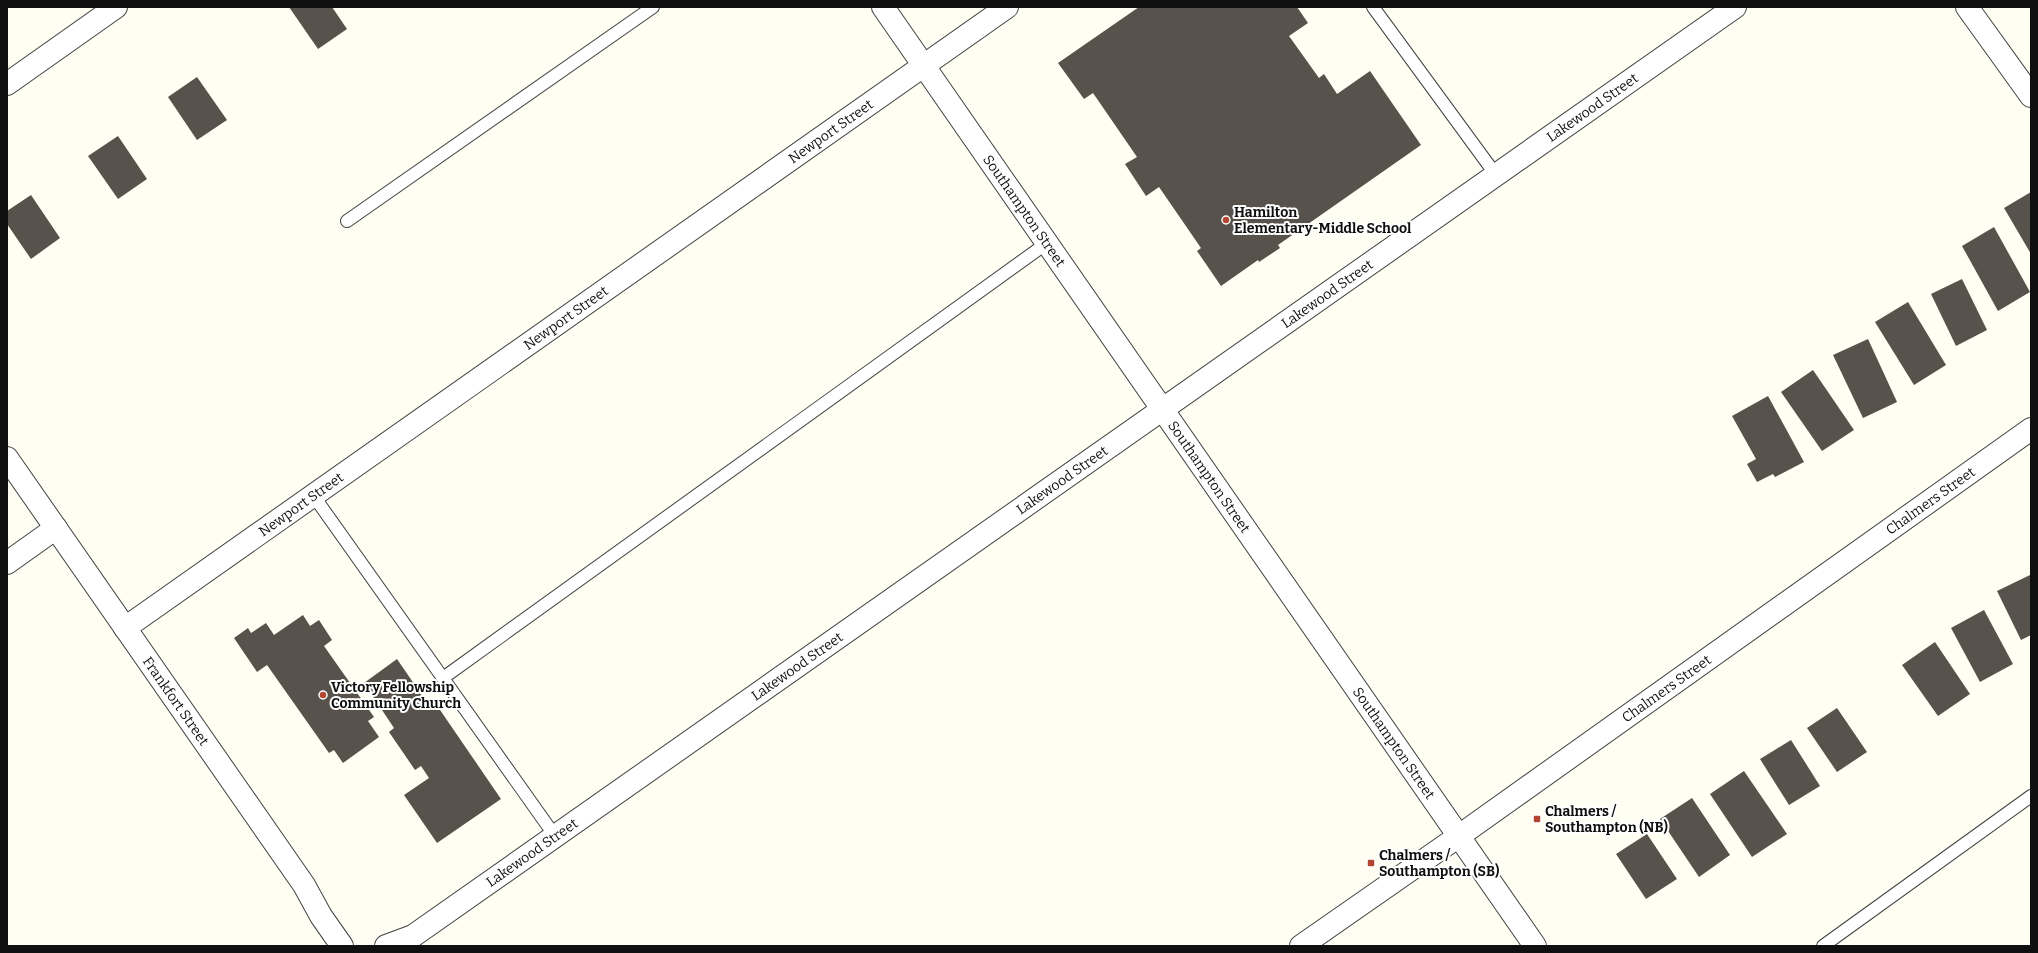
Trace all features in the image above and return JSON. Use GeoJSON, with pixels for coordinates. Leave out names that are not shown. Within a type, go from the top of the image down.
{"type":"FeatureCollection","features":[{"type":"Feature","properties":{"kind":"street"},"geometry":{"type":"LineString","coordinates":[[7,84],[116,7]]}},
{"type":"Feature","properties":{"kind":"street","name":"Southampton Street"},"geometry":{"type":"LineString","coordinates":[[883,7],[1535,946]]}},
{"type":"Feature","properties":{"kind":"street","name":"Newport Street"},"geometry":{"type":"LineString","coordinates":[[125,628],[1007,7]]}},
{"type":"Feature","properties":{"kind":"street","name":"Lakewood Street"},"geometry":{"type":"LineString","coordinates":[[386,946],[413,936],[1735,7]]}},
{"type":"Feature","properties":{"kind":"street"},"geometry":{"type":"LineString","coordinates":[[1967,7],[2031,96]]}},
{"type":"Feature","properties":{"kind":"street","name":"Chalmers Street"},"geometry":{"type":"LineString","coordinates":[[1301,946],[1459,836],[2031,429]]}},
{"type":"Feature","properties":{"kind":"street","name":"Frankfort Street"},"geometry":{"type":"LineString","coordinates":[[7,458],[304,885],[321,916],[342,946]]}},
{"type":"Feature","properties":{"kind":"street"},"geometry":{"type":"LineString","coordinates":[[7,562],[56,528]]}},
{"type":"Feature","properties":{"kind":"lane"},"geometry":{"type":"LineString","coordinates":[[346,221],[653,7]]}},
{"type":"Feature","properties":{"kind":"lane"},"geometry":{"type":"LineString","coordinates":[[1373,7],[1496,175]]}},
{"type":"Feature","properties":{"kind":"lane"},"geometry":{"type":"LineString","coordinates":[[443,678],[1047,243]]}},
{"type":"Feature","properties":{"kind":"lane"},"geometry":{"type":"LineString","coordinates":[[313,495],[555,836]]}},
{"type":"Feature","properties":{"kind":"lane"},"geometry":{"type":"LineString","coordinates":[[1824,946],[2031,796]]}},
{"type":"Feature","properties":{"kind":"building"},"geometry":{"type":"Polygon","coordinates":[[[289,7],[332,7],[347,29],[318,49],[289,7]]]}},
{"type":"Feature","properties":{"kind":"building"},"geometry":{"type":"Polygon","coordinates":[[[1139,7],[1297,7],[1308,23],[1289,36],[1319,78],[1324,74],[1337,94],[1370,71],[1421,145],[1278,245],[1280,248],[1259,262],[1258,260],[1221,286],[1197,251],[1201,248],[1159,187],[1146,196],[1125,164],[1137,157],[1093,93],[1084,99],[1058,63],[1139,7]]]}},
{"type":"Feature","properties":{"kind":"building"},"geometry":{"type":"Polygon","coordinates":[[[197,77],[227,120],[197,140],[168,97],[197,77]]]}},
{"type":"Feature","properties":{"kind":"building"},"geometry":{"type":"Polygon","coordinates":[[[118,136],[147,179],[118,199],[88,156],[118,136]]]}},
{"type":"Feature","properties":{"kind":"building"},"geometry":{"type":"Polygon","coordinates":[[[2031,192],[2031,254],[2004,208],[2031,192]]]}},
{"type":"Feature","properties":{"kind":"building"},"geometry":{"type":"Polygon","coordinates":[[[31,195],[60,238],[31,259],[7,224],[7,211],[31,195]]]}},
{"type":"Feature","properties":{"kind":"building"},"geometry":{"type":"Polygon","coordinates":[[[1994,227],[2030,292],[1998,311],[1962,246],[1994,227]]]}},
{"type":"Feature","properties":{"kind":"building"},"geometry":{"type":"Polygon","coordinates":[[[1962,279],[1987,330],[1956,346],[1931,294],[1962,279]]]}},
{"type":"Feature","properties":{"kind":"building"},"geometry":{"type":"Polygon","coordinates":[[[1908,302],[1946,365],[1914,385],[1875,322],[1908,302]]]}},
{"type":"Feature","properties":{"kind":"building"},"geometry":{"type":"Polygon","coordinates":[[[1868,339],[1897,402],[1863,418],[1833,355],[1868,339]]]}},
{"type":"Feature","properties":{"kind":"building"},"geometry":{"type":"Polygon","coordinates":[[[1813,370],[1854,430],[1822,451],[1781,392],[1813,370]]]}},
{"type":"Feature","properties":{"kind":"building"},"geometry":{"type":"Polygon","coordinates":[[[1768,396],[1804,462],[1775,477],[1773,474],[1757,482],[1747,464],[1756,459],[1732,416],[1768,396]]]}},
{"type":"Feature","properties":{"kind":"building"},"geometry":{"type":"Polygon","coordinates":[[[2030,575],[2031,635],[2021,640],[1997,591],[2030,575]]]}},
{"type":"Feature","properties":{"kind":"building"},"geometry":{"type":"Polygon","coordinates":[[[1984,610],[2013,664],[1980,682],[1951,628],[1984,610]]]}},
{"type":"Feature","properties":{"kind":"building","name":"Victory Fellowship Community Church"},"geometry":{"type":"Polygon","coordinates":[[[303,615],[310,626],[319,620],[332,640],[324,646],[374,717],[368,721],[379,737],[343,763],[334,750],[329,753],[267,665],[257,672],[234,638],[248,628],[251,633],[266,623],[274,635],[303,615]]]}},
{"type":"Feature","properties":{"kind":"building"},"geometry":{"type":"Polygon","coordinates":[[[1935,642],[1970,694],[1938,716],[1902,665],[1935,642]]]}},
{"type":"Feature","properties":{"kind":"building"},"geometry":{"type":"Polygon","coordinates":[[[397,659],[432,710],[438,707],[501,799],[437,843],[404,795],[429,778],[421,766],[415,770],[389,732],[394,728],[364,683],[397,659]]]}},
{"type":"Feature","properties":{"kind":"building"},"geometry":{"type":"Polygon","coordinates":[[[1837,708],[1867,752],[1837,772],[1807,728],[1837,708]]]}},
{"type":"Feature","properties":{"kind":"building"},"geometry":{"type":"Polygon","coordinates":[[[1791,740],[1820,786],[1789,805],[1760,759],[1791,740]]]}},
{"type":"Feature","properties":{"kind":"building"},"geometry":{"type":"Polygon","coordinates":[[[1744,771],[1787,834],[1752,857],[1710,794],[1744,771]]]}},
{"type":"Feature","properties":{"kind":"building"},"geometry":{"type":"Polygon","coordinates":[[[1692,798],[1730,855],[1699,877],[1660,819],[1692,798]]]}},
{"type":"Feature","properties":{"kind":"building"},"geometry":{"type":"Polygon","coordinates":[[[1647,834],[1677,879],[1646,899],[1616,854],[1647,834]]]}},
{"type":"Feature","properties":{"kind":"place","name":"Hamilton Elementary-Middle School"},"geometry":{"type":"Point","coordinates":[1226,220]}},
{"type":"Feature","properties":{"kind":"place","name":"Victory Fellowship Community Church"},"geometry":{"type":"Point","coordinates":[323,695]}},
{"type":"Feature","properties":{"kind":"place","name":"Chalmers / Southampton (NB)"},"geometry":{"type":"Point","coordinates":[1537,819]}},
{"type":"Feature","properties":{"kind":"place","name":"Chalmers / Southampton (SB)"},"geometry":{"type":"Point","coordinates":[1371,863]}}]}
